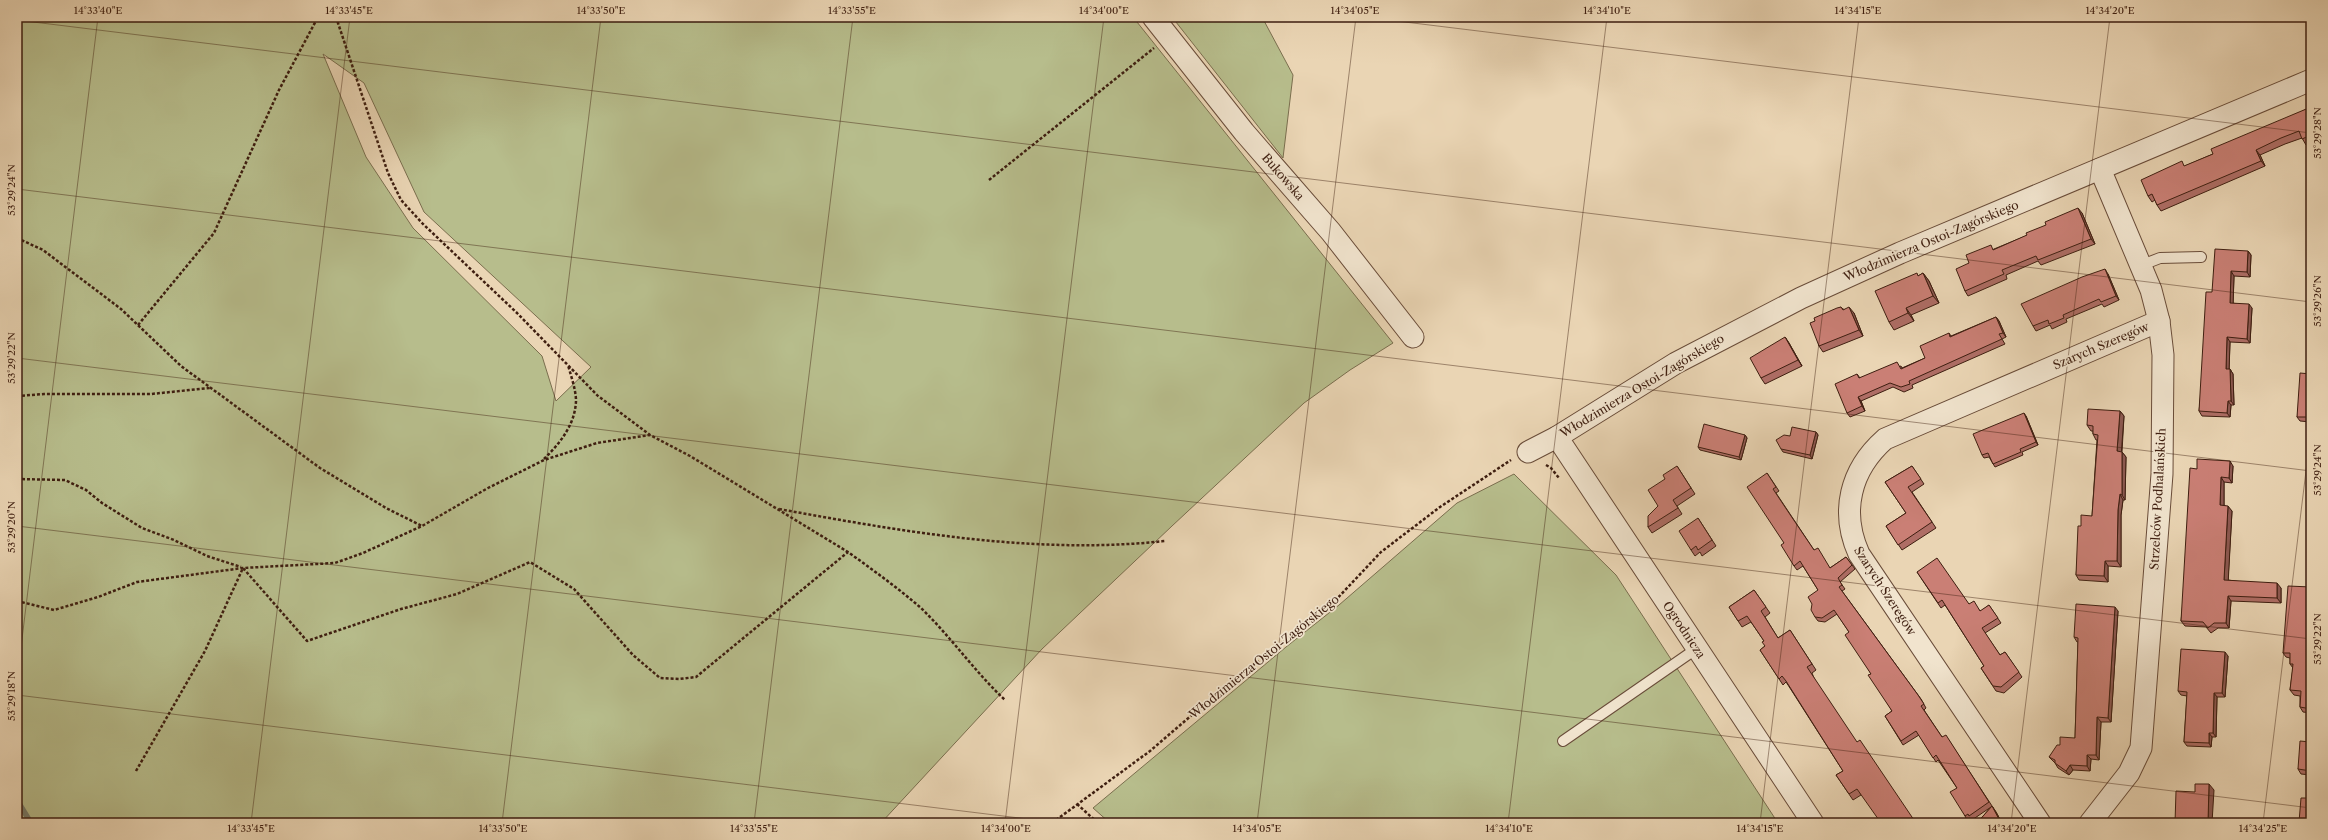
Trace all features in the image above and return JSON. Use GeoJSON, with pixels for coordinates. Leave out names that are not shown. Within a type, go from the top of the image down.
{"type":"FeatureCollection","features":[{"type":"Feature","properties":{"kind":"street","name":"Bukowska"},"geometry":{"type":"LineString","coordinates":[[1153,17],[1244,132],[1331,232],[1413,337]]}},
{"type":"Feature","properties":{"kind":"street","name":"Włodzimierza Ostoi-Zagórskiego"},"geometry":{"type":"LineString","coordinates":[[1528,452],[1557,437],[1676,363],[1801,298],[1879,262],[2311,80]]}},
{"type":"Feature","properties":{"kind":"street","name":"Strzelców Podhalańskich"},"geometry":{"type":"LineString","coordinates":[[2090,823],[2129,773],[2141,748],[2162,474],[2164,372],[2159,321],[2142,265],[2100,169]]}},
{"type":"Feature","properties":{"kind":"street","name":"Szarych Szeregów"},"geometry":{"type":"LineString","coordinates":[[2040,823],[1859,554],[1849,527],[1848,515],[1852,490],[1868,457],[1885,439],[2159,321]]}},
{"type":"Feature","properties":{"kind":"street","name":"Ogrodnicza"},"geometry":{"type":"LineString","coordinates":[[1557,437],[1696,649],[1813,823]]}},
{"type":"Feature","properties":{"kind":"lane"},"geometry":{"type":"LineString","coordinates":[[2142,265],[2160,258],[2200,257]]}},
{"type":"Feature","properties":{"kind":"lane"},"geometry":{"type":"LineString","coordinates":[[1563,741],[1696,649]]}},
{"type":"Feature","properties":{"kind":"path"},"geometry":{"type":"LineString","coordinates":[[138,325],[214,233],[279,90],[318,17]]}},
{"type":"Feature","properties":{"kind":"path"},"geometry":{"type":"LineString","coordinates":[[336,17],[374,136],[388,173],[401,200],[423,224],[517,313],[598,396],[650,435],[690,456],[848,552],[921,609],[987,684],[1005,700]]}},
{"type":"Feature","properties":{"kind":"path"},"geometry":{"type":"LineString","coordinates":[[989,180],[1168,36]]}},
{"type":"Feature","properties":{"kind":"path"},"geometry":{"type":"LineString","coordinates":[[17,238],[43,250],[121,309],[181,366],[320,468],[386,508],[422,526]]}},
{"type":"Feature","properties":{"kind":"path"},"geometry":{"type":"LineString","coordinates":[[544,460],[566,433],[572,419],[576,400],[568,365]]}},
{"type":"Feature","properties":{"kind":"path"},"geometry":{"type":"LineString","coordinates":[[17,396],[44,394],[152,394],[211,388]]}},
{"type":"Feature","properties":{"kind":"path"},"geometry":{"type":"LineString","coordinates":[[17,601],[54,610],[98,597],[137,582],[243,568],[335,562],[363,553],[422,526],[488,488],[544,460],[597,443],[650,435]]}},
{"type":"Feature","properties":{"kind":"path","name":"Włodzimierza Ostoi-Zagórskiego"},"geometry":{"type":"LineString","coordinates":[[1052,823],[1150,751],[1221,690],[1332,604],[1382,552],[1440,507],[1508,462],[1528,452]]}},
{"type":"Feature","properties":{"kind":"path"},"geometry":{"type":"LineString","coordinates":[[17,479],[65,480],[86,490],[102,503],[142,528],[174,540],[206,556],[243,568],[307,641],[401,609],[457,594],[530,562],[574,590],[632,655],[660,678],[679,679],[696,677],[848,552]]}},
{"type":"Feature","properties":{"kind":"path"},"geometry":{"type":"LineString","coordinates":[[776,508],[898,530],[984,540],[1096,545],[1165,541]]}},
{"type":"Feature","properties":{"kind":"path"},"geometry":{"type":"LineString","coordinates":[[136,771],[205,651],[243,568]]}},
{"type":"Feature","properties":{"kind":"path"},"geometry":{"type":"LineString","coordinates":[[1077,804],[1098,823]]}},
{"type":"Feature","properties":{"kind":"green space"},"geometry":{"type":"Polygon","coordinates":[[[17,17],[1133,17],[1393,343],[1350,370],[1304,403],[1172,526],[1042,649],[881,823],[17,823],[17,17]],[[323,54],[366,157],[413,228],[542,356],[556,401],[591,367],[424,212],[364,83],[323,54]]]}},
{"type":"Feature","properties":{"kind":"green space"},"geometry":{"type":"Polygon","coordinates":[[[1172,17],[1262,17],[1293,75],[1283,158],[1172,17]]]}},
{"type":"Feature","properties":{"kind":"green space"},"geometry":{"type":"Polygon","coordinates":[[[1514,474],[1616,575],[1778,823],[1110,823],[1093,808],[1286,647],[1339,605],[1457,503],[1514,474]]]}},
{"type":"Feature","properties":{"kind":"building"},"geometry":{"type":"Polygon","coordinates":[[[2311,107],[2311,135],[2302,139],[2299,131],[2281,138],[2256,150],[2261,161],[2157,205],[2152,194],[2148,196],[2141,180],[2182,161],[2184,166],[2213,154],[2211,149],[2311,107]]]}},
{"type":"Feature","properties":{"kind":"building"},"geometry":{"type":"Polygon","coordinates":[[[2078,208],[2091,239],[2038,260],[2036,256],[2002,270],[2004,274],[1965,291],[1956,269],[1969,263],[1966,255],[1991,245],[1993,250],[2027,235],[2026,233],[2046,225],[2045,222],[2078,208]]]}},
{"type":"Feature","properties":{"kind":"building"},"geometry":{"type":"Polygon","coordinates":[[[2215,249],[2248,251],[2247,272],[2231,271],[2230,303],[2249,304],[2247,339],[2227,337],[2226,369],[2230,369],[2231,401],[2228,401],[2227,413],[2199,411],[2206,292],[2212,292],[2215,249]]]}},
{"type":"Feature","properties":{"kind":"building"},"geometry":{"type":"Polygon","coordinates":[[[2105,269],[2116,296],[2101,302],[2099,299],[2063,315],[2064,318],[2049,324],[2048,320],[2033,326],[2021,304],[2082,277],[2105,269]]]}},
{"type":"Feature","properties":{"kind":"building"},"geometry":{"type":"Polygon","coordinates":[[[1917,273],[1918,276],[1923,273],[1933,296],[1906,308],[1908,313],[1889,322],[1875,291],[1917,273]]]}},
{"type":"Feature","properties":{"kind":"building"},"geometry":{"type":"Polygon","coordinates":[[[1841,307],[1843,310],[1849,307],[1859,330],[1819,346],[1810,323],[1815,321],[1814,318],[1841,307]]]}},
{"type":"Feature","properties":{"kind":"building"},"geometry":{"type":"Polygon","coordinates":[[[1996,317],[2003,333],[1999,334],[2002,339],[1909,381],[1910,384],[1901,387],[1890,383],[1858,397],[1862,406],[1847,413],[1835,384],[1857,374],[1859,378],[1897,362],[1901,369],[1925,358],[1920,346],[1949,333],[1950,337],[1996,317]]]}},
{"type":"Feature","properties":{"kind":"building"},"geometry":{"type":"Polygon","coordinates":[[[1785,337],[1798,360],[1761,378],[1750,358],[1785,337]]]}},
{"type":"Feature","properties":{"kind":"building"},"geometry":{"type":"Polygon","coordinates":[[[2300,373],[2311,374],[2311,417],[2297,417],[2300,373]]]}},
{"type":"Feature","properties":{"kind":"building"},"geometry":{"type":"Polygon","coordinates":[[[2088,409],[2120,411],[2117,451],[2122,452],[2122,495],[2120,494],[2118,510],[2117,561],[2105,561],[2104,576],[2076,575],[2078,526],[2081,526],[2081,515],[2092,516],[2098,435],[2093,434],[2093,426],[2087,425],[2088,409]]]}},
{"type":"Feature","properties":{"kind":"building"},"geometry":{"type":"Polygon","coordinates":[[[2024,413],[2036,442],[2020,449],[2021,452],[1993,464],[1988,453],[1982,455],[1973,434],[2024,413]]]}},
{"type":"Feature","properties":{"kind":"building"},"geometry":{"type":"Polygon","coordinates":[[[1704,424],[1745,435],[1739,457],[1698,447],[1704,424]]]}},
{"type":"Feature","properties":{"kind":"building"},"geometry":{"type":"Polygon","coordinates":[[[1792,427],[1816,432],[1810,455],[1781,449],[1776,440],[1784,435],[1790,436],[1792,427]]]}},
{"type":"Feature","properties":{"kind":"building"},"geometry":{"type":"Polygon","coordinates":[[[2197,459],[2230,461],[2229,478],[2221,477],[2220,505],[2228,506],[2224,580],[2277,583],[2277,598],[2228,596],[2226,623],[2214,623],[2208,628],[2203,622],[2181,621],[2190,468],[2197,469],[2197,459]]]}},
{"type":"Feature","properties":{"kind":"building"},"geometry":{"type":"Polygon","coordinates":[[[2309,462],[2311,462],[2311,480],[2308,480],[2309,462]]]}},
{"type":"Feature","properties":{"kind":"building"},"geometry":{"type":"Polygon","coordinates":[[[1677,466],[1691,488],[1673,500],[1678,508],[1648,527],[1648,516],[1658,506],[1648,490],[1665,479],[1663,475],[1677,466]]]}},
{"type":"Feature","properties":{"kind":"building"},"geometry":{"type":"Polygon","coordinates":[[[1912,466],[1921,479],[1908,487],[1932,522],[1898,545],[1886,526],[1906,513],[1885,482],[1912,466]]]}},
{"type":"Feature","properties":{"kind":"building"},"geometry":{"type":"Polygon","coordinates":[[[1767,473],[1776,487],[1773,489],[1814,550],[1818,548],[1830,568],[1846,557],[1852,565],[1838,578],[1842,585],[1839,587],[1918,695],[1924,704],[1921,706],[1942,737],[1946,735],[1989,802],[1969,816],[1968,814],[1965,816],[1950,792],[1957,788],[1936,755],[1933,758],[1916,731],[1901,741],[1885,716],[1892,711],[1868,675],[1871,674],[1845,635],[1849,632],[1834,610],[1822,618],[1815,617],[1811,610],[1812,604],[1808,597],[1818,590],[1800,561],[1794,566],[1781,545],[1784,543],[1747,487],[1767,473]]]}},
{"type":"Feature","properties":{"kind":"building"},"geometry":{"type":"Polygon","coordinates":[[[1698,518],[1712,540],[1698,550],[1696,546],[1691,550],[1679,531],[1698,518]]]}},
{"type":"Feature","properties":{"kind":"building"},"geometry":{"type":"Polygon","coordinates":[[[1937,558],[1969,604],[1974,601],[1980,611],[1989,605],[1998,618],[1982,628],[2000,655],[2005,652],[2019,672],[2001,687],[1993,686],[1981,668],[1984,666],[1942,600],[1938,603],[1917,572],[1937,558]]]}},
{"type":"Feature","properties":{"kind":"building"},"geometry":{"type":"Polygon","coordinates":[[[2288,586],[2311,587],[2311,709],[2300,707],[2301,691],[2290,690],[2293,664],[2290,664],[2290,653],[2283,653],[2288,586]]]}},
{"type":"Feature","properties":{"kind":"building"},"geometry":{"type":"Polygon","coordinates":[[[1754,590],[1766,607],[1761,611],[1778,638],[1790,630],[1812,664],[1807,667],[1857,742],[1860,740],[1916,823],[1881,823],[1857,789],[1849,794],[1836,775],[1843,771],[1786,681],[1782,676],[1779,679],[1760,650],[1765,646],[1762,642],[1764,641],[1747,616],[1738,621],[1729,607],[1754,590]]]}},
{"type":"Feature","properties":{"kind":"building"},"geometry":{"type":"Polygon","coordinates":[[[2076,604],[2115,607],[2108,718],[2097,717],[2096,755],[2087,755],[2087,766],[2070,765],[2066,771],[2055,763],[2055,760],[2049,757],[2057,745],[2060,745],[2060,737],[2075,738],[2078,638],[2074,637],[2076,604]]]}},
{"type":"Feature","properties":{"kind":"building"},"geometry":{"type":"Polygon","coordinates":[[[2181,649],[2225,652],[2222,693],[2214,693],[2213,733],[2209,733],[2209,743],[2184,742],[2187,692],[2178,691],[2181,649]]]}},
{"type":"Feature","properties":{"kind":"building"},"geometry":{"type":"Polygon","coordinates":[[[2300,741],[2311,742],[2311,771],[2298,769],[2300,741]]]}},
{"type":"Feature","properties":{"kind":"building"},"geometry":{"type":"Polygon","coordinates":[[[2195,784],[2209,784],[2208,823],[2175,823],[2176,791],[2195,792],[2195,784]]]}},
{"type":"Feature","properties":{"kind":"building"},"geometry":{"type":"Polygon","coordinates":[[[2301,798],[2311,798],[2311,823],[2285,823],[2285,821],[2299,822],[2301,798]]]}},
{"type":"Feature","properties":{"kind":"building"},"geometry":{"type":"Polygon","coordinates":[[[1992,806],[2001,823],[1977,823],[1992,806]]]}},
{"type":"Feature","properties":{"kind":"waterway"},"geometry":{"type":"LineString","coordinates":[[17,800],[31,823]]}}]}
